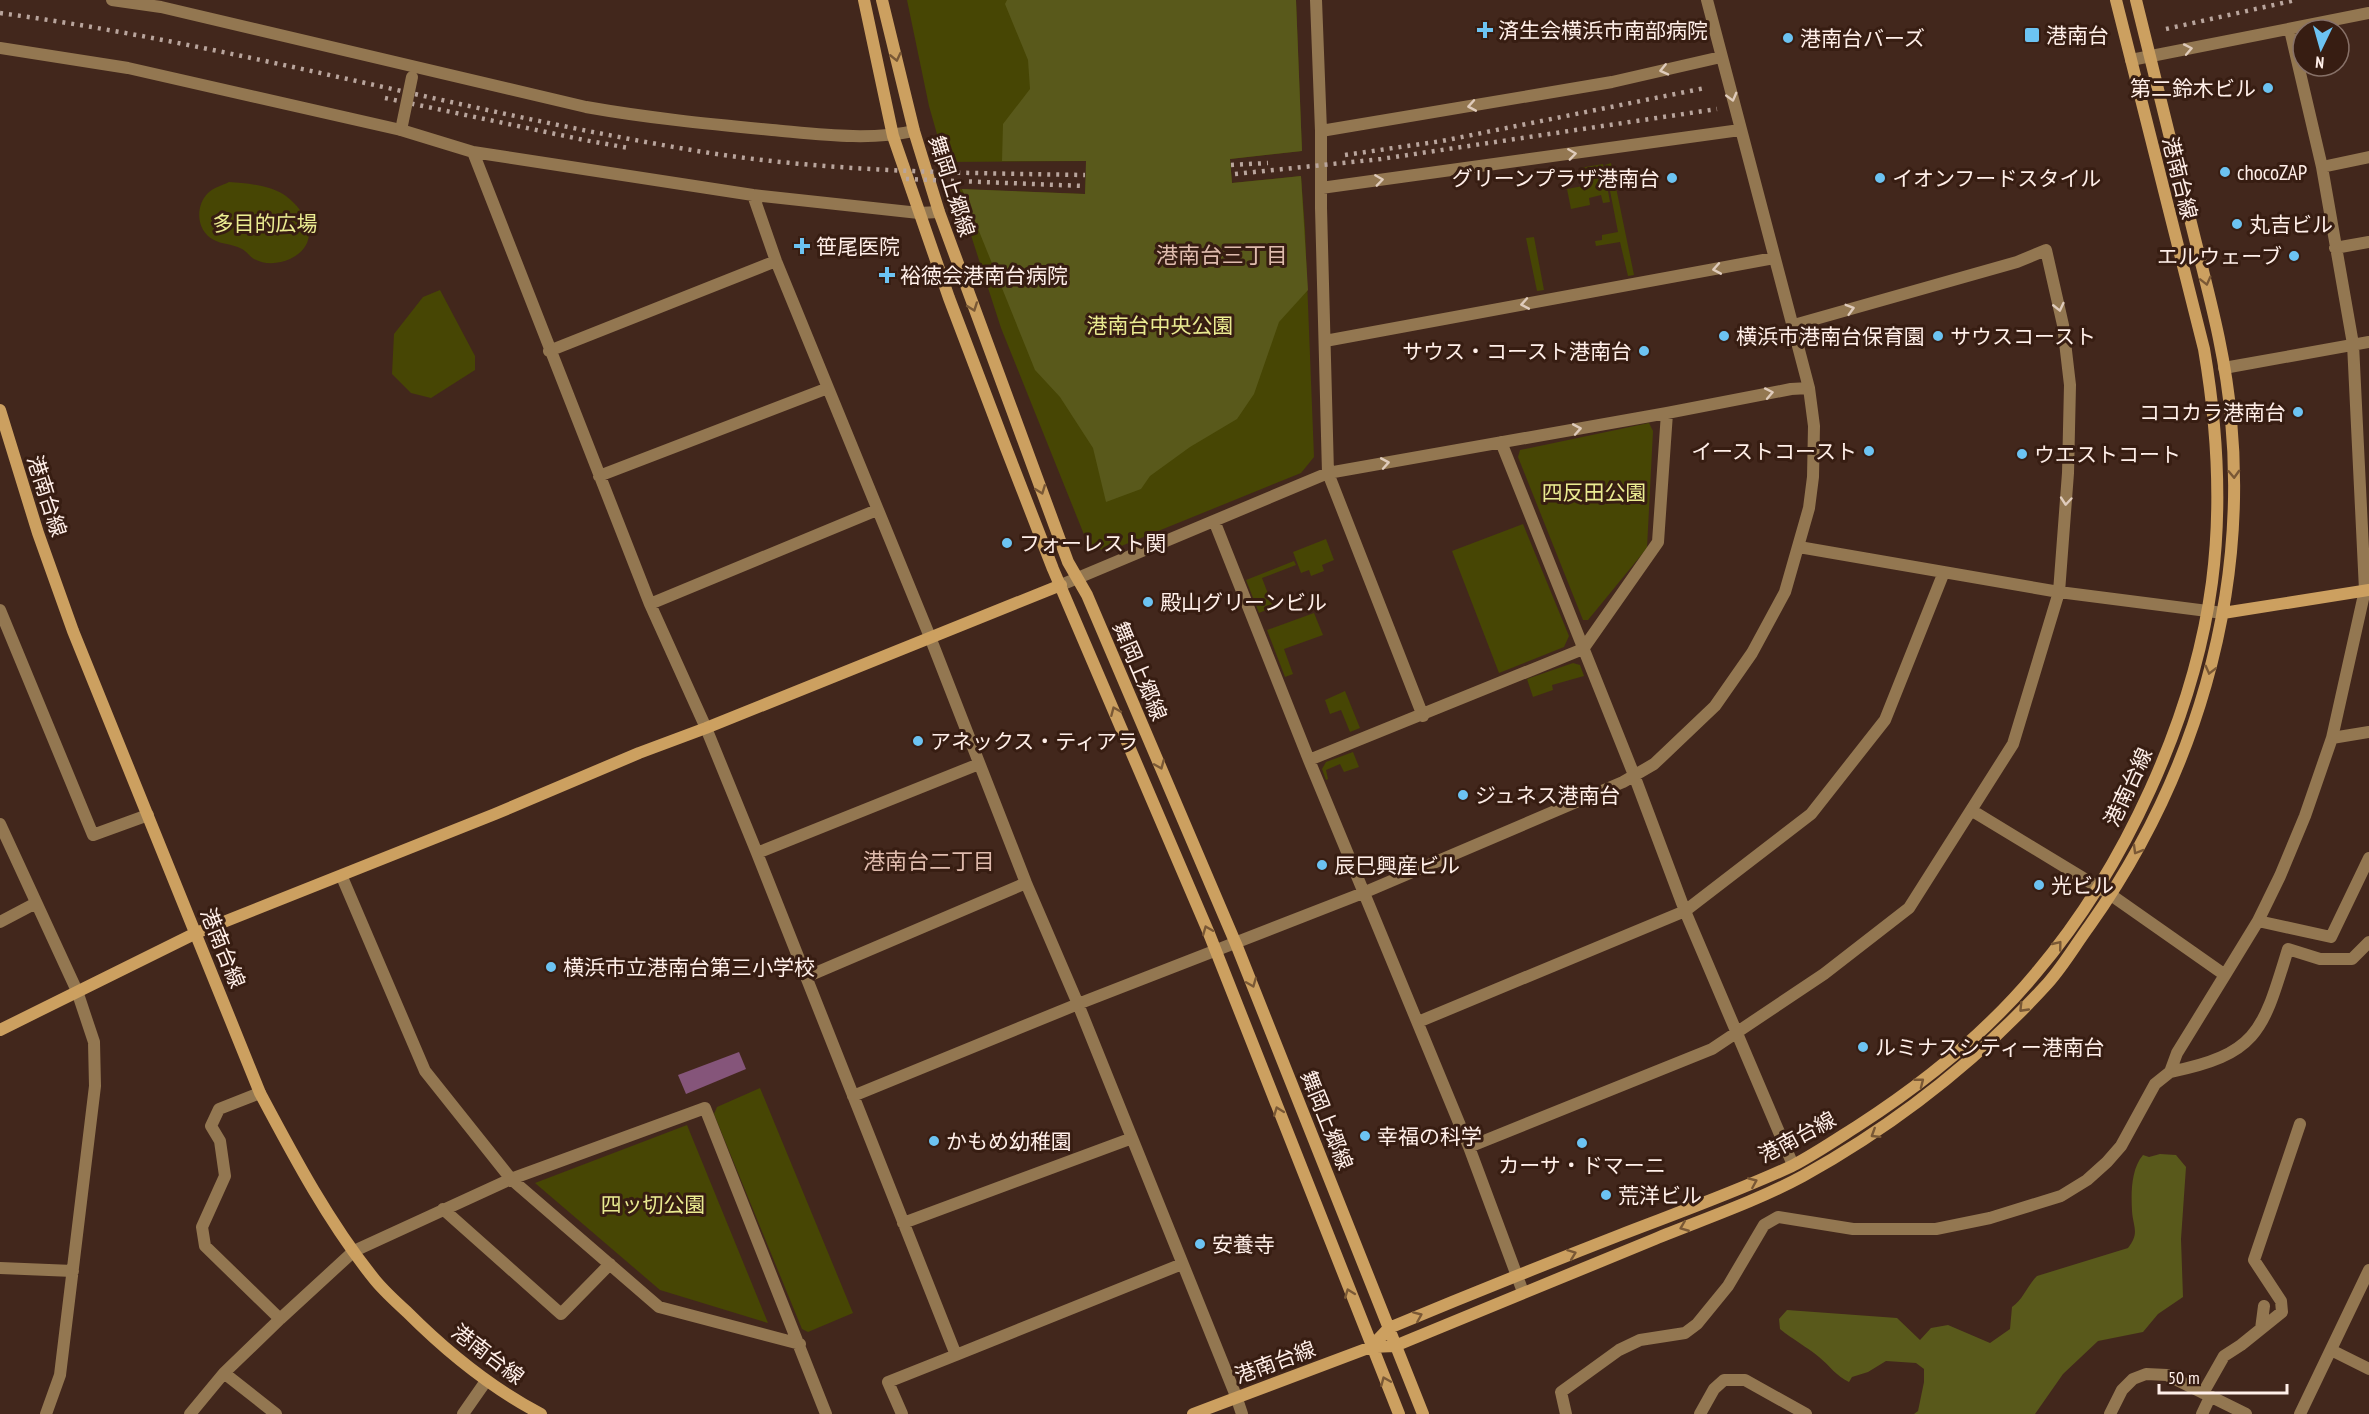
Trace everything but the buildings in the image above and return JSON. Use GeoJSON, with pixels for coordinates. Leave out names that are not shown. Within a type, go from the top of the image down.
{"type":"FeatureCollection","features":[{"type":"Feature","properties":{"kind":"street"},"geometry":{"type":"LineString","coordinates":[[112,0],[161,7],[413,72],[652,119],[816,134],[893,136],[914,131]]}},
{"type":"Feature","properties":{"kind":"street","name":"舞岡上郷線"},"geometry":{"type":"LineString","coordinates":[[864,0],[893,136],[1006,448],[1061,585],[1216,951],[1399,1414]]}},
{"type":"Feature","properties":{"kind":"street","name":"舞岡上郷線"},"geometry":{"type":"LineString","coordinates":[[882,0],[914,131],[939,212],[1068,562],[1087,595],[1236,944],[1423,1414]]}},
{"type":"Feature","properties":{"kind":"street"},"geometry":{"type":"LineString","coordinates":[[1316,0],[1328,473],[1423,716]]}},
{"type":"Feature","properties":{"kind":"street"},"geometry":{"type":"LineString","coordinates":[[853,1096],[1078,1004],[1363,893],[1623,782],[1654,764],[1715,706],[1736,679],[1785,592],[1809,508],[1813,477],[1814,426],[1809,388],[1794,325],[1774,258],[1707,0]]}},
{"type":"Feature","properties":{"kind":"street","name":"港南台線"},"geometry":{"type":"LineString","coordinates":[[1389,1328],[1517,1275],[1703,1203],[1792,1165],[1897,1100],[1941,1066],[1988,1024],[2034,975],[2069,932],[2144,805],[2162,762],[2192,674],[2207,611],[2212,572],[2217,448],[2212,394],[2204,349],[2116,0]]}},
{"type":"Feature","properties":{"kind":"street","name":"港南台線"},"geometry":{"type":"LineString","coordinates":[[1395,1346],[1799,1178],[1880,1131],[1997,1036],[2052,979],[2111,895],[2152,825],[2185,751],[2210,674],[2223,613],[2234,480],[2231,418],[2216,324],[2136,0]]}},
{"type":"Feature","properties":{"kind":"street"},"geometry":{"type":"LineString","coordinates":[[2131,60],[2369,13]]}},
{"type":"Feature","properties":{"kind":"street"},"geometry":{"type":"LineString","coordinates":[[2170,1072],[2177,1053],[2258,921],[2305,816],[2332,738],[2367,590],[2363,419],[2354,344],[2322,167],[2290,30]]}},
{"type":"Feature","properties":{"kind":"street"},"geometry":{"type":"LineString","coordinates":[[0,48],[128,68],[401,130],[473,152],[753,195],[920,213],[939,212]]}},
{"type":"Feature","properties":{"kind":"street"},"geometry":{"type":"LineString","coordinates":[[1321,132],[1612,82],[1721,57]]}},
{"type":"Feature","properties":{"kind":"street"},"geometry":{"type":"LineString","coordinates":[[401,130],[413,72]]}},
{"type":"Feature","properties":{"kind":"street"},"geometry":{"type":"LineString","coordinates":[[1321,189],[1740,130]]}},
{"type":"Feature","properties":{"kind":"street"},"geometry":{"type":"LineString","coordinates":[[473,152],[650,604],[706,728],[758,853],[956,1355]]}},
{"type":"Feature","properties":{"kind":"street"},"geometry":{"type":"LineString","coordinates":[[2322,167],[2369,157]]}},
{"type":"Feature","properties":{"kind":"street"},"geometry":{"type":"LineString","coordinates":[[753,195],[776,261],[930,637],[1026,883],[1078,1004],[1242,1414]]}},
{"type":"Feature","properties":{"kind":"street"},"geometry":{"type":"LineString","coordinates":[[2335,248],[2369,242]]}},
{"type":"Feature","properties":{"kind":"street"},"geometry":{"type":"LineString","coordinates":[[1469,1147],[1712,1049],[1824,974],[1909,908],[2013,744],[2059,592],[2068,474],[2070,385],[2063,325],[2046,250],[2017,262],[1794,325]]}},
{"type":"Feature","properties":{"kind":"street"},"geometry":{"type":"LineString","coordinates":[[1325,341],[1774,258]]}},
{"type":"Feature","properties":{"kind":"street"},"geometry":{"type":"LineString","coordinates":[[549,351],[776,261]]}},
{"type":"Feature","properties":{"kind":"street"},"geometry":{"type":"LineString","coordinates":[[2224,368],[2369,342]]}},
{"type":"Feature","properties":{"kind":"street"},"geometry":{"type":"LineString","coordinates":[[599,476],[828,388]]}},
{"type":"Feature","properties":{"kind":"street"},"geometry":{"type":"LineString","coordinates":[[0,1030],[196,933],[342,877],[639,753],[1078,579],[1215,523],[1328,473],[1791,389],[1809,388]]}},
{"type":"Feature","properties":{"kind":"street","name":"港南台線"},"geometry":{"type":"LineString","coordinates":[[0,410],[4,437],[73,631],[260,1093],[296,1161],[376,1281],[425,1330],[486,1382],[541,1414]]}},
{"type":"Feature","properties":{"kind":"street"},"geometry":{"type":"LineString","coordinates":[[1309,760],[1423,716],[1583,649],[1658,542],[1667,413]]}},
{"type":"Feature","properties":{"kind":"street"},"geometry":{"type":"LineString","coordinates":[[1501,442],[1634,775],[1685,911],[1792,1165]]}},
{"type":"Feature","properties":{"kind":"street"},"geometry":{"type":"LineString","coordinates":[[650,604],[877,510]]}},
{"type":"Feature","properties":{"kind":"street"},"geometry":{"type":"LineString","coordinates":[[1215,523],[1363,893],[1469,1147],[1523,1292]]}},
{"type":"Feature","properties":{"kind":"street"},"geometry":{"type":"LineString","coordinates":[[1799,548],[2059,592],[2223,613],[2367,590]]}},
{"type":"Feature","properties":{"kind":"street"},"geometry":{"type":"LineString","coordinates":[[1418,1022],[1685,911],[1811,814],[1884,720],[1944,572]]}},
{"type":"Feature","properties":{"kind":"street"},"geometry":{"type":"LineString","coordinates":[[0,610],[93,835],[148,815]]}},
{"type":"Feature","properties":{"kind":"street"},"geometry":{"type":"LineString","coordinates":[[2332,738],[2369,732]]}},
{"type":"Feature","properties":{"kind":"street"},"geometry":{"type":"LineString","coordinates":[[758,853],[979,764]]}},
{"type":"Feature","properties":{"kind":"street"},"geometry":{"type":"LineString","coordinates":[[1971,810],[2111,895],[2225,975]]}},
{"type":"Feature","properties":{"kind":"street"},"geometry":{"type":"LineString","coordinates":[[0,824],[77,991],[94,1042],[95,1086],[60,1375],[46,1414]]}},
{"type":"Feature","properties":{"kind":"street"},"geometry":{"type":"LineString","coordinates":[[2258,921],[2331,937],[2369,858]]}},
{"type":"Feature","properties":{"kind":"street"},"geometry":{"type":"LineString","coordinates":[[342,877],[425,1071],[511,1179],[659,1307],[800,1344]]}},
{"type":"Feature","properties":{"kind":"street"},"geometry":{"type":"LineString","coordinates":[[806,977],[1026,883]]}},
{"type":"Feature","properties":{"kind":"street"},"geometry":{"type":"LineString","coordinates":[[0,922],[36,903]]}},
{"type":"Feature","properties":{"kind":"street"},"geometry":{"type":"LineString","coordinates":[[1566,1414],[1561,1392],[1619,1350],[1640,1340],[1685,1333],[1697,1324],[1728,1286],[1764,1226],[1778,1217],[1853,1229],[1936,1229],[1990,1218],[2061,1196],[2087,1180],[2107,1162],[2130,1131],[2155,1084],[2170,1072],[2196,1067],[2234,1052],[2255,1034],[2267,1013],[2288,949],[2320,959],[2352,959],[2369,942]]}},
{"type":"Feature","properties":{"kind":"street"},"geometry":{"type":"LineString","coordinates":[[260,1093],[219,1109],[212,1126],[220,1141],[225,1176],[201,1227],[205,1246],[280,1319]]}},
{"type":"Feature","properties":{"kind":"street"},"geometry":{"type":"LineString","coordinates":[[190,1414],[224,1373],[354,1251],[511,1179],[705,1108],[826,1414]]}},
{"type":"Feature","properties":{"kind":"street"},"geometry":{"type":"LineString","coordinates":[[2202,1414],[2207,1395],[2224,1356],[2282,1312],[2281,1301],[2254,1260],[2300,1124]]}},
{"type":"Feature","properties":{"kind":"street"},"geometry":{"type":"LineString","coordinates":[[903,1224],[1132,1138]]}},
{"type":"Feature","properties":{"kind":"street"},"geometry":{"type":"LineString","coordinates":[[443,1209],[561,1314],[610,1264]]}},
{"type":"Feature","properties":{"kind":"street"},"geometry":{"type":"LineString","coordinates":[[902,1414],[888,1382],[1182,1264]]}},
{"type":"Feature","properties":{"kind":"street"},"geometry":{"type":"LineString","coordinates":[[0,1268],[73,1271]]}},
{"type":"Feature","properties":{"kind":"street"},"geometry":{"type":"LineString","coordinates":[[2300,1414],[2369,1270]]}},
{"type":"Feature","properties":{"kind":"street"},"geometry":{"type":"LineString","coordinates":[[2261,1329],[2264,1306]]}},
{"type":"Feature","properties":{"kind":"street"},"geometry":{"type":"LineString","coordinates":[[1371,1347],[1389,1328]]}},
{"type":"Feature","properties":{"kind":"street"},"geometry":{"type":"LineString","coordinates":[[1371,1347],[1395,1346]]}},
{"type":"Feature","properties":{"kind":"street","name":"港南台線"},"geometry":{"type":"LineString","coordinates":[[1193,1414],[1371,1347]]}},
{"type":"Feature","properties":{"kind":"street"},"geometry":{"type":"LineString","coordinates":[[2331,1350],[2369,1368]]}},
{"type":"Feature","properties":{"kind":"street"},"geometry":{"type":"LineString","coordinates":[[224,1373],[276,1414]]}},
{"type":"Feature","properties":{"kind":"street"},"geometry":{"type":"LineString","coordinates":[[2110,1414],[2122,1390],[2133,1379],[2146,1374],[2167,1375],[2246,1414]]}},
{"type":"Feature","properties":{"kind":"street"},"geometry":{"type":"LineString","coordinates":[[1700,1414],[1714,1389],[1724,1380],[1744,1380],[1784,1409],[1806,1414]]}},
{"type":"Feature","properties":{"kind":"street"},"geometry":{"type":"LineString","coordinates":[[464,1414],[486,1382]]}},
{"type":"Feature","properties":{"kind":"green space","name":"港南台中央公園"},"geometry":{"type":"Polygon","coordinates":[[[907,0],[1296,0],[1302,151],[1230,159],[1232,183],[1301,176],[1314,457],[1301,473],[1109,551],[1089,547],[1001,328],[956,189],[1085,194],[1087,161],[945,162],[929,106],[907,0]]]}},
{"type":"Feature","properties":{"kind":"green space","name":"港南台中央公園"},"geometry":{"type":"Polygon","coordinates":[[[1007,0],[1296,0],[1302,151],[1230,159],[1232,183],[1301,176],[1308,290],[1279,322],[1254,394],[1237,419],[1190,447],[1150,476],[1141,489],[1106,502],[1093,448],[1060,397],[1035,370],[962,189],[1085,194],[1086,161],[1002,161],[1003,124],[1030,89],[1028,60],[1005,4],[1007,0]]]}},
{"type":"Feature","properties":{"kind":"green space"},"geometry":{"type":"Polygon","coordinates":[[[1611,163],[1634,275],[1628,276],[1620,242],[1596,246],[1595,241],[1602,240],[1602,235],[1618,232],[1605,165],[1611,163]]]}},
{"type":"Feature","properties":{"kind":"green space"},"geometry":{"type":"Polygon","coordinates":[[[1603,164],[1610,202],[1603,203],[1601,195],[1589,198],[1590,205],[1571,209],[1567,189],[1583,186],[1580,168],[1603,164]]]}},
{"type":"Feature","properties":{"kind":"green space","name":"多目的広場"},"geometry":{"type":"Polygon","coordinates":[[[229,182],[270,188],[291,200],[299,208],[308,226],[309,235],[300,252],[281,262],[263,262],[254,259],[242,249],[208,236],[199,218],[201,205],[210,191],[229,182]]]}},
{"type":"Feature","properties":{"kind":"green space"},"geometry":{"type":"Polygon","coordinates":[[[1534,237],[1544,290],[1537,291],[1526,238],[1534,237]]]}},
{"type":"Feature","properties":{"kind":"green space"},"geometry":{"type":"Polygon","coordinates":[[[440,290],[475,356],[475,370],[431,398],[411,393],[392,374],[394,334],[423,297],[440,290]]]}},
{"type":"Feature","properties":{"kind":"green space","name":"四反田公園"},"geometry":{"type":"Polygon","coordinates":[[[1649,423],[1653,431],[1647,548],[1588,620],[1583,620],[1518,457],[1520,450],[1649,423]]]}},
{"type":"Feature","properties":{"kind":"green space"},"geometry":{"type":"Polygon","coordinates":[[[1523,524],[1569,636],[1564,647],[1499,673],[1452,551],[1523,524]]]}},
{"type":"Feature","properties":{"kind":"green space"},"geometry":{"type":"Polygon","coordinates":[[[1326,539],[1334,560],[1322,565],[1324,571],[1311,576],[1309,570],[1301,573],[1293,552],[1326,539]]]}},
{"type":"Feature","properties":{"kind":"green space"},"geometry":{"type":"Polygon","coordinates":[[[1294,561],[1296,565],[1262,578],[1273,607],[1259,613],[1246,580],[1294,561]]]}},
{"type":"Feature","properties":{"kind":"green space"},"geometry":{"type":"Polygon","coordinates":[[[1314,613],[1323,635],[1284,649],[1293,674],[1285,677],[1267,630],[1314,613]]]}},
{"type":"Feature","properties":{"kind":"green space"},"geometry":{"type":"Polygon","coordinates":[[[1573,663],[1580,665],[1584,676],[1552,685],[1553,690],[1533,697],[1527,679],[1573,663]]]}},
{"type":"Feature","properties":{"kind":"green space"},"geometry":{"type":"Polygon","coordinates":[[[1345,691],[1360,728],[1350,732],[1341,710],[1330,714],[1325,700],[1345,691]]]}},
{"type":"Feature","properties":{"kind":"green space"},"geometry":{"type":"Polygon","coordinates":[[[1353,752],[1359,767],[1344,772],[1340,764],[1326,770],[1328,779],[1326,780],[1322,769],[1326,762],[1353,752]]]}},
{"type":"Feature","properties":{"kind":"green space"},"geometry":{"type":"Polygon","coordinates":[[[760,1088],[853,1313],[808,1332],[802,1329],[714,1114],[717,1107],[760,1088]]]}},
{"type":"Feature","properties":{"kind":"green space","name":"四ッ切公園"},"geometry":{"type":"Polygon","coordinates":[[[687,1125],[768,1323],[660,1290],[535,1183],[687,1125]]]}},
{"type":"Feature","properties":{"kind":"green space"},"geometry":{"type":"Polygon","coordinates":[[[2160,1154],[2176,1155],[2186,1167],[2181,1239],[2183,1297],[2158,1314],[2143,1332],[2098,1341],[2063,1374],[2035,1414],[1914,1414],[1918,1411],[1924,1382],[1924,1369],[1916,1363],[1886,1361],[1868,1372],[1852,1377],[1849,1382],[1780,1329],[1779,1319],[1787,1310],[1897,1318],[1920,1340],[1931,1328],[1948,1325],[1990,1343],[2010,1329],[2012,1307],[2037,1276],[2128,1248],[2135,1234],[2132,1197],[2136,1167],[2143,1155],[2149,1157],[2160,1154]]]}},
{"type":"Feature","properties":{"kind":"shaded area"},"geometry":{"type":"Polygon","coordinates":[[[739,1052],[746,1069],[686,1094],[678,1075],[739,1052]]]}},
{"type":"Feature","properties":{"kind":"railway"},"geometry":{"type":"LineString","coordinates":[[2166,29],[2296,0]]}},
{"type":"Feature","properties":{"kind":"railway"},"geometry":{"type":"LineString","coordinates":[[0,13],[178,43],[532,120],[710,153],[850,168],[1085,175]]}},
{"type":"Feature","properties":{"kind":"railway"},"geometry":{"type":"LineString","coordinates":[[1345,155],[1442,141],[1705,88]]}},
{"type":"Feature","properties":{"kind":"railway"},"geometry":{"type":"LineString","coordinates":[[385,98],[629,148]]}},
{"type":"Feature","properties":{"kind":"railway"},"geometry":{"type":"LineString","coordinates":[[1235,174],[1381,159],[1717,109]]}},
{"type":"Feature","properties":{"kind":"railway"},"geometry":{"type":"LineString","coordinates":[[1231,165],[1268,163]]}},
{"type":"Feature","properties":{"kind":"railway"},"geometry":{"type":"LineString","coordinates":[[906,179],[1084,186]]}},
{"type":"Feature","properties":{"kind":"place","name":"済生会横浜市南部病院"},"geometry":{"type":"Point","coordinates":[1485,30]}},
{"type":"Feature","properties":{"kind":"place","name":"港南台"},"geometry":{"type":"Point","coordinates":[2032,35]}},
{"type":"Feature","properties":{"kind":"place","name":"港南台バーズ"},"geometry":{"type":"Point","coordinates":[1788,38]}},
{"type":"Feature","properties":{"kind":"place","name":"第二鈴木ビル"},"geometry":{"type":"Point","coordinates":[2268,88]}},
{"type":"Feature","properties":{"kind":"place","name":"chocoZAP"},"geometry":{"type":"Point","coordinates":[2225,172]}},
{"type":"Feature","properties":{"kind":"place","name":"グリーンプラザ港南台"},"geometry":{"type":"Point","coordinates":[1672,178]}},
{"type":"Feature","properties":{"kind":"place","name":"イオンフードスタイル"},"geometry":{"type":"Point","coordinates":[1880,178]}},
{"type":"Feature","properties":{"kind":"place","name":"丸吉ビル"},"geometry":{"type":"Point","coordinates":[2237,224]}},
{"type":"Feature","properties":{"kind":"place","name":"笹尾医院"},"geometry":{"type":"Point","coordinates":[802,246]}},
{"type":"Feature","properties":{"kind":"place","name":"エルウェーブ"},"geometry":{"type":"Point","coordinates":[2294,256]}},
{"type":"Feature","properties":{"kind":"place","name":"裕徳会港南台病院"},"geometry":{"type":"Point","coordinates":[887,275]}},
{"type":"Feature","properties":{"kind":"place","name":"横浜市港南台保育園"},"geometry":{"type":"Point","coordinates":[1724,336]}},
{"type":"Feature","properties":{"kind":"place","name":"サウスコースト"},"geometry":{"type":"Point","coordinates":[1938,336]}},
{"type":"Feature","properties":{"kind":"place","name":"サウス・コースト港南台"},"geometry":{"type":"Point","coordinates":[1644,351]}},
{"type":"Feature","properties":{"kind":"place","name":"ココカラ港南台"},"geometry":{"type":"Point","coordinates":[2298,412]}},
{"type":"Feature","properties":{"kind":"place","name":"イーストコースト"},"geometry":{"type":"Point","coordinates":[1869,451]}},
{"type":"Feature","properties":{"kind":"place","name":"ウエストコート"},"geometry":{"type":"Point","coordinates":[2022,454]}},
{"type":"Feature","properties":{"kind":"place","name":"フォーレスト関"},"geometry":{"type":"Point","coordinates":[1007,543]}},
{"type":"Feature","properties":{"kind":"place","name":"殿山グリーンビル"},"geometry":{"type":"Point","coordinates":[1148,602]}},
{"type":"Feature","properties":{"kind":"place","name":"アネックス・ティアラ"},"geometry":{"type":"Point","coordinates":[918,741]}},
{"type":"Feature","properties":{"kind":"place","name":"ジュネス港南台"},"geometry":{"type":"Point","coordinates":[1463,795]}},
{"type":"Feature","properties":{"kind":"place","name":"辰巳興産ビル"},"geometry":{"type":"Point","coordinates":[1322,865]}},
{"type":"Feature","properties":{"kind":"place","name":"光ビル"},"geometry":{"type":"Point","coordinates":[2039,885]}},
{"type":"Feature","properties":{"kind":"place","name":"横浜市立港南台第三小学校"},"geometry":{"type":"Point","coordinates":[551,967]}},
{"type":"Feature","properties":{"kind":"place","name":"ルミナスシティー港南台"},"geometry":{"type":"Point","coordinates":[1863,1047]}},
{"type":"Feature","properties":{"kind":"place","name":"幸福の科学"},"geometry":{"type":"Point","coordinates":[1365,1136]}},
{"type":"Feature","properties":{"kind":"place","name":"かもめ幼稚園"},"geometry":{"type":"Point","coordinates":[934,1141]}},
{"type":"Feature","properties":{"kind":"place","name":"カーサ・ドマーニ"},"geometry":{"type":"Point","coordinates":[1582,1143]}},
{"type":"Feature","properties":{"kind":"place","name":"荒洋ビル"},"geometry":{"type":"Point","coordinates":[1606,1195]}},
{"type":"Feature","properties":{"kind":"place","name":"安養寺"},"geometry":{"type":"Point","coordinates":[1200,1244]}},
{"type":"Feature","properties":{"kind":"district","name":"港南台三丁目"},"geometry":{"type":"Point","coordinates":[1222,255]}},
{"type":"Feature","properties":{"kind":"district","name":"港南台二丁目"},"geometry":{"type":"Point","coordinates":[929,861]}}]}
